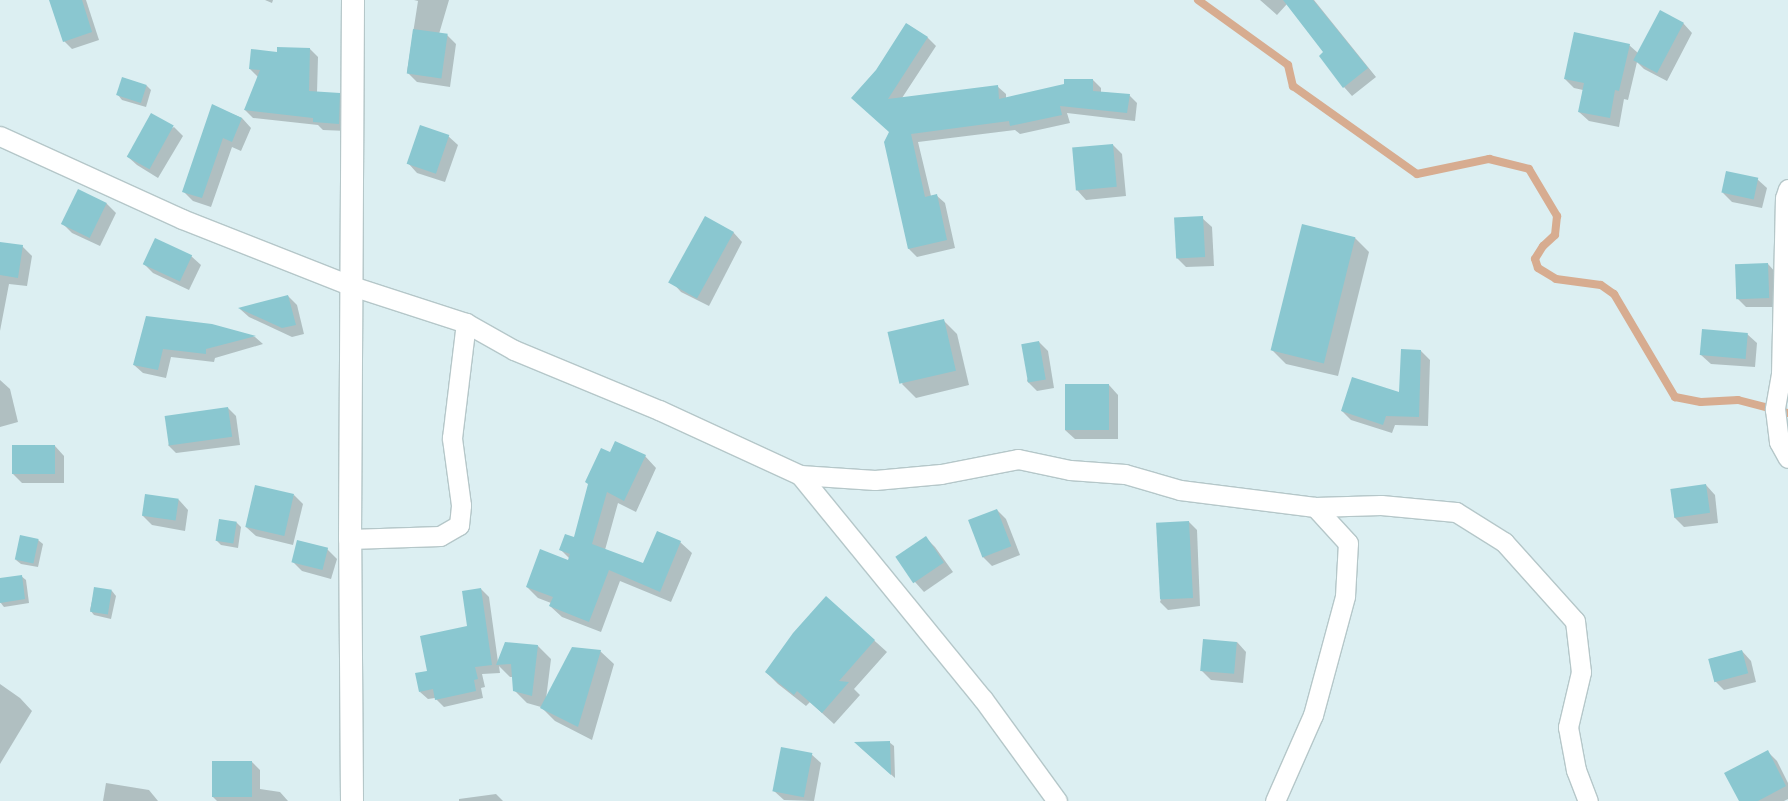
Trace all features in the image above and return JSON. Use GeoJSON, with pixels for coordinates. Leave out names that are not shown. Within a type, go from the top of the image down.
{"type":"FeatureCollection","features":[{"type":"Feature","properties":{"kind":"street"},"geometry":{"type":"LineString","coordinates":[[352,801],[350,540],[353,0]]}},
{"type":"Feature","properties":{"kind":"street"},"geometry":{"type":"LineString","coordinates":[[0,136],[182,219],[352,286],[466,323],[514,350],[659,410],[800,475],[875,480],[941,474],[1018,459],[1070,470],[1125,474],[1180,490],[1315,507],[1381,506],[1456,512],[1504,542],[1575,621],[1581,672],[1568,727],[1576,770],[1588,801]]}},
{"type":"Feature","properties":{"kind":"street"},"geometry":{"type":"LineString","coordinates":[[1783,450],[1775,409],[1781,374],[1785,198],[1788,188]]}},
{"type":"Feature","properties":{"kind":"street"},"geometry":{"type":"LineString","coordinates":[[350,540],[440,536],[459,525],[461,505],[452,438],[466,323]]}},
{"type":"Feature","properties":{"kind":"street"},"geometry":{"type":"LineString","coordinates":[[800,475],[983,699],[1057,801]]}},
{"type":"Feature","properties":{"kind":"street"},"geometry":{"type":"LineString","coordinates":[[1275,801],[1313,715],[1345,596],[1348,543],[1315,507]]}},
{"type":"Feature","properties":{"kind":"building"},"geometry":{"type":"Polygon","coordinates":[[[49,0],[82,0],[92,32],[63,42],[49,0]]]}},
{"type":"Feature","properties":{"kind":"building"},"geometry":{"type":"Polygon","coordinates":[[[1283,0],[1313,0],[1368,68],[1343,88],[1319,56],[1323,52],[1283,0]]]}},
{"type":"Feature","properties":{"kind":"building"},"geometry":{"type":"Polygon","coordinates":[[[1660,10],[1684,23],[1657,73],[1633,60],[1660,10]]]}},
{"type":"Feature","properties":{"kind":"building"},"geometry":{"type":"Polygon","coordinates":[[[906,23],[928,37],[888,99],[998,85],[999,99],[1064,84],[1064,79],[1093,79],[1093,91],[1130,94],[1127,113],[1060,106],[1062,115],[1010,126],[1009,121],[911,134],[925,197],[937,194],[947,240],[908,249],[884,142],[889,132],[851,98],[876,70],[906,23]]]}},
{"type":"Feature","properties":{"kind":"building"},"geometry":{"type":"Polygon","coordinates":[[[413,29],[448,34],[441,78],[407,74],[413,29]]]}},
{"type":"Feature","properties":{"kind":"building"},"geometry":{"type":"Polygon","coordinates":[[[1574,32],[1630,44],[1619,91],[1615,90],[1610,118],[1578,112],[1584,83],[1564,79],[1574,32]]]}},
{"type":"Feature","properties":{"kind":"building"},"geometry":{"type":"Polygon","coordinates":[[[277,47],[310,48],[309,91],[340,93],[339,124],[313,122],[313,118],[244,110],[260,70],[249,69],[251,49],[277,52],[277,47]]]}},
{"type":"Feature","properties":{"kind":"building"},"geometry":{"type":"Polygon","coordinates":[[[122,77],[147,85],[141,103],[116,95],[122,77]]]}},
{"type":"Feature","properties":{"kind":"building"},"geometry":{"type":"Polygon","coordinates":[[[212,104],[242,118],[232,142],[223,138],[202,198],[182,192],[212,104]]]}},
{"type":"Feature","properties":{"kind":"building"},"geometry":{"type":"Polygon","coordinates":[[[151,113],[174,126],[149,169],[127,157],[151,113]]]}},
{"type":"Feature","properties":{"kind":"building"},"geometry":{"type":"Polygon","coordinates":[[[420,125],[449,135],[436,174],[407,164],[420,125]]]}},
{"type":"Feature","properties":{"kind":"building"},"geometry":{"type":"Polygon","coordinates":[[[1113,144],[1117,187],[1076,190],[1072,148],[1113,144]]]}},
{"type":"Feature","properties":{"kind":"building"},"geometry":{"type":"Polygon","coordinates":[[[1726,171],[1758,178],[1754,199],[1721,193],[1726,171]]]}},
{"type":"Feature","properties":{"kind":"building"},"geometry":{"type":"Polygon","coordinates":[[[78,189],[107,203],[90,238],[61,224],[78,189]]]}},
{"type":"Feature","properties":{"kind":"building"},"geometry":{"type":"Polygon","coordinates":[[[705,216],[734,232],[697,298],[668,282],[705,216]]]}},
{"type":"Feature","properties":{"kind":"building"},"geometry":{"type":"Polygon","coordinates":[[[1203,216],[1205,257],[1176,258],[1174,218],[1203,216]]]}},
{"type":"Feature","properties":{"kind":"building"},"geometry":{"type":"Polygon","coordinates":[[[1302,224],[1355,237],[1324,363],[1271,350],[1302,224]]]}},
{"type":"Feature","properties":{"kind":"building"},"geometry":{"type":"Polygon","coordinates":[[[155,238],[192,255],[180,282],[143,264],[155,238]]]}},
{"type":"Feature","properties":{"kind":"building"},"geometry":{"type":"Polygon","coordinates":[[[0,242],[23,245],[18,278],[0,275],[0,242]]]}},
{"type":"Feature","properties":{"kind":"building"},"geometry":{"type":"Polygon","coordinates":[[[1768,263],[1769,298],[1736,299],[1735,264],[1768,263]]]}},
{"type":"Feature","properties":{"kind":"building"},"geometry":{"type":"Polygon","coordinates":[[[288,295],[296,325],[282,328],[238,308],[288,295]]]}},
{"type":"Feature","properties":{"kind":"building"},"geometry":{"type":"Polygon","coordinates":[[[146,316],[212,324],[256,336],[206,349],[206,354],[163,349],[158,370],[133,365],[146,316]]]}},
{"type":"Feature","properties":{"kind":"building"},"geometry":{"type":"Polygon","coordinates":[[[944,319],[956,371],[899,384],[887,332],[944,319]]]}},
{"type":"Feature","properties":{"kind":"building"},"geometry":{"type":"Polygon","coordinates":[[[1702,329],[1748,333],[1746,359],[1700,355],[1702,329]]]}},
{"type":"Feature","properties":{"kind":"building"},"geometry":{"type":"Polygon","coordinates":[[[1039,341],[1046,379],[1028,383],[1021,344],[1039,341]]]}},
{"type":"Feature","properties":{"kind":"building"},"geometry":{"type":"Polygon","coordinates":[[[1401,349],[1421,350],[1419,417],[1386,416],[1383,425],[1341,411],[1352,377],[1399,392],[1401,349]]]}},
{"type":"Feature","properties":{"kind":"building"},"geometry":{"type":"Polygon","coordinates":[[[1065,384],[1109,384],[1109,430],[1065,430],[1065,384]]]}},
{"type":"Feature","properties":{"kind":"building"},"geometry":{"type":"Polygon","coordinates":[[[228,407],[232,437],[169,446],[165,416],[228,407]]]}},
{"type":"Feature","properties":{"kind":"building"},"geometry":{"type":"Polygon","coordinates":[[[615,441],[646,455],[624,501],[607,492],[592,544],[643,563],[657,531],[681,541],[660,592],[609,570],[589,622],[549,606],[553,597],[526,587],[540,549],[568,560],[570,554],[559,550],[565,534],[574,537],[588,484],[585,482],[601,448],[610,452],[615,441]]]}},
{"type":"Feature","properties":{"kind":"building"},"geometry":{"type":"Polygon","coordinates":[[[12,445],[55,445],[55,474],[12,474],[12,445]]]}},
{"type":"Feature","properties":{"kind":"building"},"geometry":{"type":"Polygon","coordinates":[[[1706,484],[1710,513],[1674,518],[1670,489],[1706,484]]]}},
{"type":"Feature","properties":{"kind":"building"},"geometry":{"type":"Polygon","coordinates":[[[255,485],[294,494],[284,536],[245,527],[255,485]]]}},
{"type":"Feature","properties":{"kind":"building"},"geometry":{"type":"Polygon","coordinates":[[[145,494],[179,499],[176,521],[142,516],[145,494]]]}},
{"type":"Feature","properties":{"kind":"building"},"geometry":{"type":"Polygon","coordinates":[[[997,509],[1011,546],[982,557],[968,520],[997,509]]]}},
{"type":"Feature","properties":{"kind":"building"},"geometry":{"type":"Polygon","coordinates":[[[219,519],[237,522],[233,544],[216,541],[219,519]]]}},
{"type":"Feature","properties":{"kind":"building"},"geometry":{"type":"Polygon","coordinates":[[[1189,521],[1193,598],[1160,600],[1156,523],[1189,521]]]}},
{"type":"Feature","properties":{"kind":"building"},"geometry":{"type":"Polygon","coordinates":[[[20,535],[39,539],[33,563],[15,559],[20,535]]]}},
{"type":"Feature","properties":{"kind":"building"},"geometry":{"type":"Polygon","coordinates":[[[926,536],[944,563],[913,583],[895,557],[926,536]]]}},
{"type":"Feature","properties":{"kind":"building"},"geometry":{"type":"Polygon","coordinates":[[[297,540],[328,548],[322,570],[291,562],[297,540]]]}},
{"type":"Feature","properties":{"kind":"building"},"geometry":{"type":"Polygon","coordinates":[[[22,575],[25,599],[0,603],[0,578],[22,575]]]}},
{"type":"Feature","properties":{"kind":"building"},"geometry":{"type":"Polygon","coordinates":[[[94,587],[112,590],[108,615],[90,612],[94,587]]]}},
{"type":"Feature","properties":{"kind":"building"},"geometry":{"type":"Polygon","coordinates":[[[481,588],[492,665],[475,667],[478,679],[474,680],[476,691],[435,700],[433,689],[419,692],[415,673],[427,671],[420,636],[467,626],[462,591],[481,588]]]}},
{"type":"Feature","properties":{"kind":"building"},"geometry":{"type":"Polygon","coordinates":[[[826,596],[875,640],[839,681],[849,682],[822,713],[797,691],[794,695],[765,672],[793,633],[826,596]]]}},
{"type":"Feature","properties":{"kind":"building"},"geometry":{"type":"Polygon","coordinates":[[[1203,639],[1237,642],[1234,674],[1200,671],[1203,639]]]}},
{"type":"Feature","properties":{"kind":"building"},"geometry":{"type":"Polygon","coordinates":[[[505,642],[538,645],[532,696],[513,691],[511,664],[496,665],[505,642]]]}},
{"type":"Feature","properties":{"kind":"building"},"geometry":{"type":"Polygon","coordinates":[[[572,647],[601,650],[578,727],[540,708],[572,647]]]}},
{"type":"Feature","properties":{"kind":"building"},"geometry":{"type":"Polygon","coordinates":[[[1742,650],[1748,673],[1714,682],[1708,659],[1742,650]]]}},
{"type":"Feature","properties":{"kind":"building"},"geometry":{"type":"Polygon","coordinates":[[[890,741],[891,775],[854,742],[890,741]]]}},
{"type":"Feature","properties":{"kind":"building"},"geometry":{"type":"Polygon","coordinates":[[[781,747],[812,753],[804,797],[772,791],[781,747]]]}},
{"type":"Feature","properties":{"kind":"building"},"geometry":{"type":"Polygon","coordinates":[[[1768,750],[1786,786],[1758,801],[1739,801],[1724,773],[1768,750]]]}},
{"type":"Feature","properties":{"kind":"building"},"geometry":{"type":"Polygon","coordinates":[[[212,761],[252,761],[252,797],[212,797],[212,761]]]}},
{"type":"Feature","properties":{"kind":"waterway"},"geometry":{"type":"LineString","coordinates":[[1198,0],[1288,65],[1293,86],[1417,174],[1489,159],[1529,169],[1557,216],[1555,235],[1543,246],[1535,259],[1538,268],[1556,279],[1601,285],[1614,294],[1675,397],[1701,402],[1738,400],[1788,413]]}}]}
